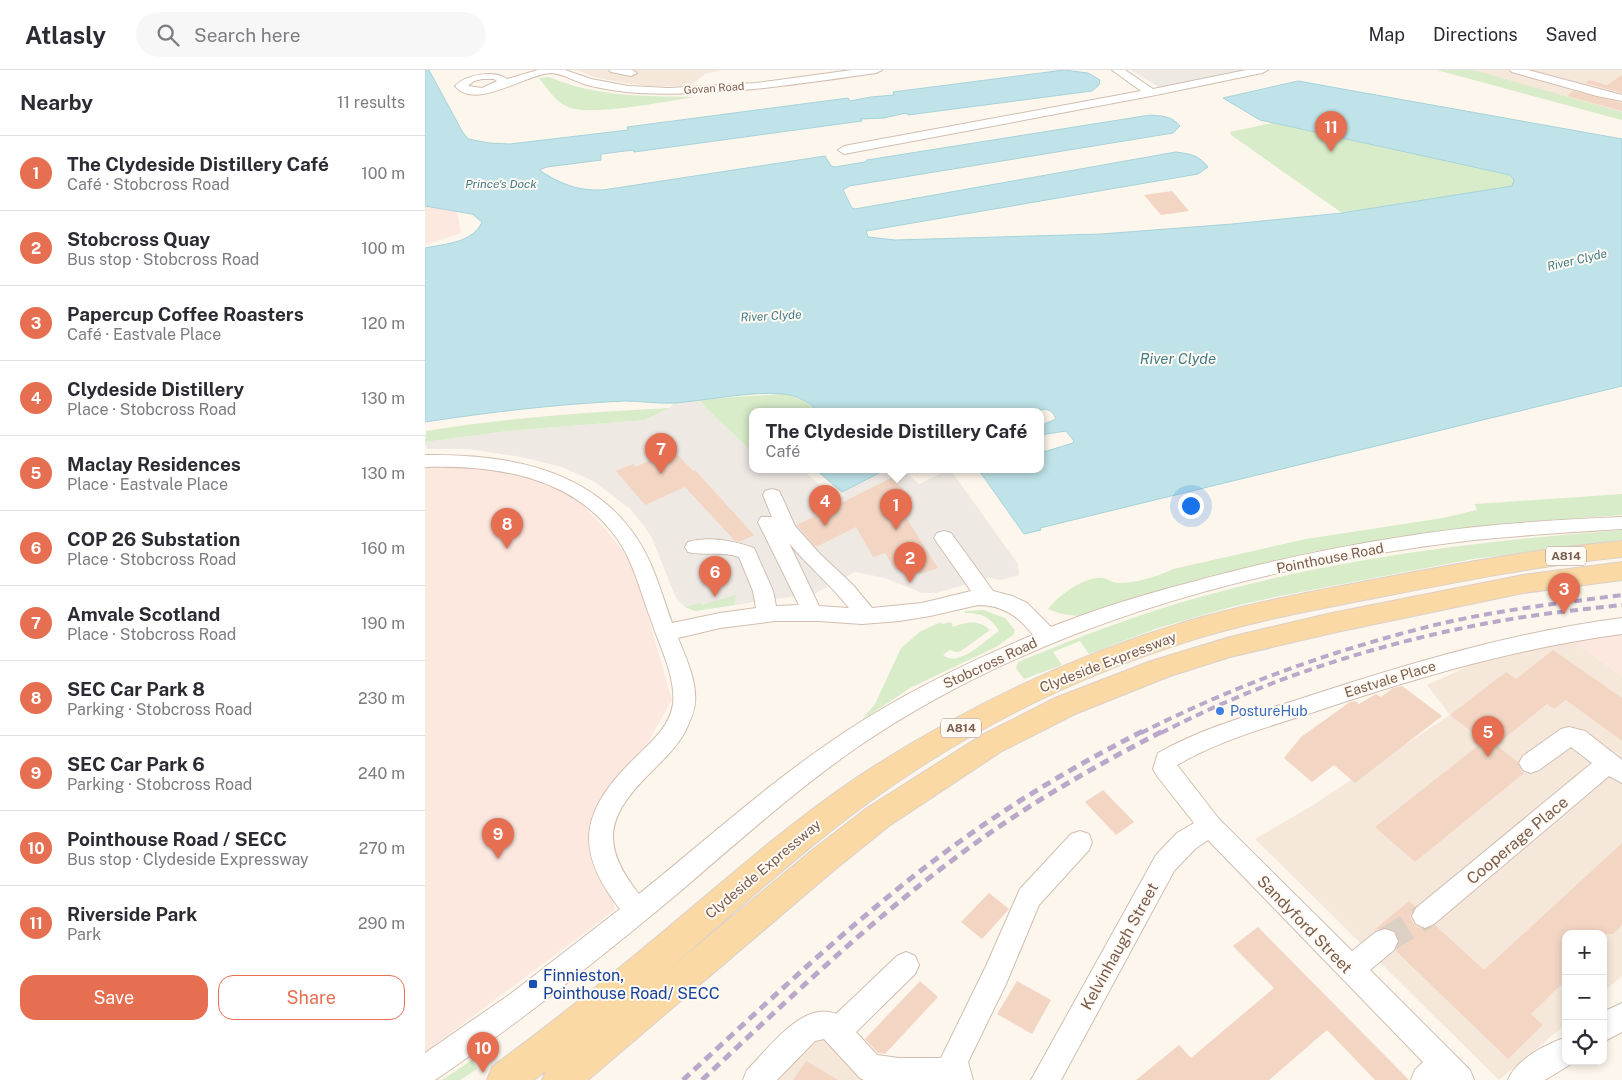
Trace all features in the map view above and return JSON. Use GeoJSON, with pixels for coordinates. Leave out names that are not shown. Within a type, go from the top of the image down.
{"type":"FeatureCollection","features":[{"type":"Feature","properties":{"kind":"main road","name":"Clydeside Expressway"},"geometry":{"type":"LineString","coordinates":[[505,1080],[642,971],[758,871],[830,813],[879,779],[943,739],[982,716],[1035,690],[1079,670],[1137,648],[1251,614],[1510,563],[1622,549]]}},
{"type":"Feature","properties":{"kind":"main road","name":"Clydeside Expressway"},"geometry":{"type":"LineString","coordinates":[[560,1080],[647,1010],[822,861],[878,817],[992,743],[1065,706],[1161,668],[1239,645],[1332,623],[1523,584],[1622,571]]}},
{"type":"Feature","properties":{"kind":"street"},"geometry":{"type":"LineString","coordinates":[[491,76],[524,78],[550,70]]}},
{"type":"Feature","properties":{"kind":"street","name":"Govan Road"},"geometry":{"type":"LineString","coordinates":[[554,70],[599,85],[626,89],[665,91],[733,87],[876,70]]}},
{"type":"Feature","properties":{"kind":"street"},"geometry":{"type":"LineString","coordinates":[[615,70],[631,73]]}},
{"type":"Feature","properties":{"kind":"street"},"geometry":{"type":"LineString","coordinates":[[1117,70],[1151,93]]}},
{"type":"Feature","properties":{"kind":"street"},"geometry":{"type":"LineString","coordinates":[[843,150],[1151,93],[1262,70]]}},
{"type":"Feature","properties":{"kind":"street"},"geometry":{"type":"LineString","coordinates":[[1516,70],[1622,98]]}},
{"type":"Feature","properties":{"kind":"street"},"geometry":{"type":"LineString","coordinates":[[1565,84],[1575,76],[1571,73]]}},
{"type":"Feature","properties":{"kind":"street"},"geometry":{"type":"LineString","coordinates":[[425,461],[467,461],[515,468],[554,480],[590,499],[617,524],[632,546],[680,672],[683,695],[683,712],[663,746],[635,772],[606,808],[599,829],[600,850],[607,870],[617,888],[637,911]]}},
{"type":"Feature","properties":{"kind":"street"},"geometry":{"type":"LineString","coordinates":[[772,495],[787,529],[813,559],[846,590],[867,616]]}},
{"type":"Feature","properties":{"kind":"street"},"geometry":{"type":"LineString","coordinates":[[768,522],[801,586],[812,613]]}},
{"type":"Feature","properties":{"kind":"street","name":"Pointhouse Road"},"geometry":{"type":"LineString","coordinates":[[1047,637],[1160,598],[1312,560],[1475,534],[1622,523]]}},
{"type":"Feature","properties":{"kind":"street"},"geometry":{"type":"LineString","coordinates":[[944,538],[987,598]]}},
{"type":"Feature","properties":{"kind":"street"},"geometry":{"type":"LineString","coordinates":[[695,547],[734,548],[747,553],[763,591],[767,614]]}},
{"type":"Feature","properties":{"kind":"street","name":"Stobcross Road"},"geometry":{"type":"LineString","coordinates":[[425,1070],[480,1033],[637,911],[800,777],[854,738],[915,699],[954,678],[1047,637],[1027,613],[1008,603],[987,598],[954,601],[931,609],[867,616],[812,613],[767,614],[712,621],[665,633]]}},
{"type":"Feature","properties":{"kind":"street","name":"Eastvale Place"},"geometry":{"type":"LineString","coordinates":[[1166,760],[1187,748],[1229,731],[1396,676],[1470,655],[1622,626]]}},
{"type":"Feature","properties":{"kind":"street","name":"Cooperage Place"},"geometry":{"type":"LineString","coordinates":[[1425,916],[1615,768],[1577,738],[1569,736],[1531,763]]}},
{"type":"Feature","properties":{"kind":"street","name":"Sandyford Street"},"geometry":{"type":"LineString","coordinates":[[1166,760],[1165,769],[1210,826],[1350,970],[1443,1074]]}},
{"type":"Feature","properties":{"kind":"street","name":"Kelvinhaugh Street"},"geometry":{"type":"LineString","coordinates":[[1045,1080],[1165,863],[1187,842],[1210,826]]}},
{"type":"Feature","properties":{"kind":"street"},"geometry":{"type":"LineString","coordinates":[[757,1080],[807,1029],[828,1024],[870,1068],[958,1076],[954,1060],[996,975],[1029,897],[1080,842]]}},
{"type":"Feature","properties":{"kind":"street"},"geometry":{"type":"LineString","coordinates":[[1350,970],[1385,941]]}},
{"type":"Feature","properties":{"kind":"street"},"geometry":{"type":"LineString","coordinates":[[837,1032],[907,965]]}},
{"type":"Feature","properties":{"kind":"street"},"geometry":{"type":"LineString","coordinates":[[1607,1026],[1622,1017]]}},
{"type":"Feature","properties":{"kind":"street"},"geometry":{"type":"LineString","coordinates":[[1522,1080],[1562,1053]]}},
{"type":"Feature","properties":{"kind":"shaded area"},"geometry":{"type":"Polygon","coordinates":[[[577,70],[722,70],[705,74],[690,86],[648,86],[594,77],[577,70]]]}},
{"type":"Feature","properties":{"kind":"shaded area"},"geometry":{"type":"Polygon","coordinates":[[[1131,70],[1249,70],[1162,89],[1131,70]]]}},
{"type":"Feature","properties":{"kind":"shaded area"},"geometry":{"type":"Polygon","coordinates":[[[1437,70],[1622,70],[1622,120],[1437,70]]]}},
{"type":"Feature","properties":{"kind":"shaded area"},"geometry":{"type":"Polygon","coordinates":[[[425,206],[457,211],[461,233],[425,245],[425,206]]]}},
{"type":"Feature","properties":{"kind":"shaded area"},"geometry":{"type":"Polygon","coordinates":[[[699,399],[749,449],[749,473],[806,473],[836,500],[845,495],[842,492],[879,473],[906,473],[919,484],[942,473],[953,473],[1018,564],[1019,575],[1002,580],[989,578],[936,593],[922,593],[885,578],[855,572],[816,593],[695,611],[685,607],[676,598],[652,538],[644,526],[630,509],[595,482],[562,467],[521,457],[468,449],[427,449],[425,444],[425,442],[508,431],[645,420],[669,408],[674,403],[699,399]]]}},
{"type":"Feature","properties":{"kind":"shaded area"},"geometry":{"type":"Polygon","coordinates":[[[448,466],[502,470],[573,495],[607,531],[633,564],[672,700],[613,803],[604,839],[615,910],[425,1052],[425,468],[448,466]]]}},
{"type":"Feature","properties":{"kind":"shaded area"},"geometry":{"type":"Polygon","coordinates":[[[1622,633],[1622,676],[1571,640],[1622,633]]]}},
{"type":"Feature","properties":{"kind":"shaded area"},"geometry":{"type":"Polygon","coordinates":[[[1571,640],[1622,676],[1622,976],[1607,989],[1607,930],[1562,930],[1562,1027],[1499,1080],[1255,839],[1310,807],[1450,715],[1427,685],[1473,664],[1571,640]]]}},
{"type":"Feature","properties":{"kind":"shaded area"},"geometry":{"type":"Polygon","coordinates":[[[816,1030],[893,1080],[770,1080],[816,1030]]]}},
{"type":"Feature","properties":{"kind":"green space"},"geometry":{"type":"Polygon","coordinates":[[[1437,70],[1473,70],[1622,112],[1622,120],[1437,70]]]}},
{"type":"Feature","properties":{"kind":"green space"},"geometry":{"type":"Polygon","coordinates":[[[549,77],[567,84],[602,92],[639,96],[694,97],[628,108],[576,109],[558,101],[539,78],[549,77]]]}},
{"type":"Feature","properties":{"kind":"green space"},"geometry":{"type":"Polygon","coordinates":[[[1272,123],[1510,175],[1515,180],[1512,186],[1342,213],[1231,135],[1230,132],[1272,123]]]}},
{"type":"Feature","properties":{"kind":"green space"},"geometry":{"type":"Polygon","coordinates":[[[784,394],[803,400],[813,408],[749,408],[749,449],[699,399],[784,394]]]}},
{"type":"Feature","properties":{"kind":"green space"},"geometry":{"type":"Polygon","coordinates":[[[669,408],[645,420],[508,431],[425,442],[426,431],[456,426],[547,416],[669,408]]]}},
{"type":"Feature","properties":{"kind":"green space"},"geometry":{"type":"Polygon","coordinates":[[[1622,494],[1622,515],[1506,523],[1316,551],[1184,583],[1077,616],[1062,614],[1048,609],[1073,588],[1096,578],[1103,578],[1118,583],[1139,581],[1173,569],[1306,539],[1443,518],[1477,510],[1475,504],[1622,494]]]}},
{"type":"Feature","properties":{"kind":"green space"},"geometry":{"type":"Polygon","coordinates":[[[1622,530],[1622,540],[1473,559],[1231,607],[1155,629],[1089,654],[1080,641],[1053,652],[1062,665],[1024,679],[1016,668],[1018,662],[1107,627],[1153,611],[1252,583],[1409,553],[1568,534],[1622,530]]]}},
{"type":"Feature","properties":{"kind":"green space"},"geometry":{"type":"Polygon","coordinates":[[[736,595],[734,605],[695,611],[685,607],[701,603],[702,605],[736,595]]]}},
{"type":"Feature","properties":{"kind":"green space"},"geometry":{"type":"Polygon","coordinates":[[[983,610],[1005,618],[1015,630],[1013,635],[996,647],[910,688],[862,720],[875,704],[901,648],[921,631],[941,622],[942,624],[951,622],[953,627],[972,622],[981,624],[990,630],[961,651],[950,650],[943,655],[949,658],[957,658],[964,655],[999,631],[989,619],[976,614],[965,613],[965,611],[983,610]]]}},
{"type":"Feature","properties":{"kind":"green space"},"geometry":{"type":"Polygon","coordinates":[[[472,1060],[477,1069],[460,1080],[442,1080],[472,1060]]]}},
{"type":"Feature","properties":{"kind":"water","name":"River Clyde"},"geometry":{"type":"Polygon","coordinates":[[[425,70],[429,70],[468,139],[510,144],[628,130],[627,127],[848,98],[850,101],[894,95],[893,92],[1064,70],[1088,73],[1100,80],[1099,85],[1092,91],[908,115],[906,113],[884,118],[861,119],[862,121],[634,152],[633,150],[601,154],[601,160],[547,167],[539,170],[562,183],[585,189],[603,190],[825,156],[831,166],[835,167],[865,162],[867,160],[1150,115],[1170,118],[1180,126],[1173,133],[849,186],[843,190],[852,208],[855,209],[1176,152],[1194,156],[1208,167],[1198,174],[866,231],[868,237],[895,240],[1101,234],[1232,224],[1342,213],[1512,186],[1514,180],[1510,175],[1260,120],[1223,98],[1298,81],[1622,139],[1622,386],[1040,528],[1041,530],[1024,534],[981,473],[1044,473],[1044,452],[1073,443],[1074,441],[1066,431],[1044,434],[1044,424],[1056,419],[1051,411],[1044,410],[1044,408],[814,408],[798,398],[771,393],[675,403],[625,401],[575,404],[425,422],[425,248],[449,244],[465,238],[478,229],[482,222],[472,214],[425,206],[425,70]]]}},
{"type":"Feature","properties":{"kind":"water"},"geometry":{"type":"Polygon","coordinates":[[[820,473],[879,473],[842,492],[820,473]]]}},
{"type":"Feature","properties":{"kind":"building"},"geometry":{"type":"Polygon","coordinates":[[[1622,75],[1622,93],[1585,83],[1590,80],[1607,85],[1622,75]]]}},
{"type":"Feature","properties":{"kind":"building"},"geometry":{"type":"Polygon","coordinates":[[[1573,91],[1622,103],[1622,111],[1567,96],[1573,91]]]}},
{"type":"Feature","properties":{"kind":"building"},"geometry":{"type":"Polygon","coordinates":[[[1172,191],[1189,211],[1161,215],[1144,195],[1172,191]]]}},
{"type":"Feature","properties":{"kind":"building"},"geometry":{"type":"Polygon","coordinates":[[[673,450],[693,471],[695,470],[754,535],[740,542],[735,541],[685,487],[645,505],[616,471],[633,464],[635,467],[673,450]]]}},
{"type":"Feature","properties":{"kind":"building"},"geometry":{"type":"Polygon","coordinates":[[[891,478],[913,498],[898,505],[938,568],[919,574],[913,564],[895,570],[885,553],[873,557],[856,527],[816,547],[797,525],[891,478]]]}},
{"type":"Feature","properties":{"kind":"building"},"geometry":{"type":"Polygon","coordinates":[[[1553,650],[1622,698],[1622,741],[1566,700],[1554,709],[1547,704],[1496,745],[1518,762],[1521,771],[1524,773],[1415,862],[1375,827],[1484,741],[1450,715],[1506,672],[1516,679],[1553,650]]]}},
{"type":"Feature","properties":{"kind":"building"},"geometry":{"type":"Polygon","coordinates":[[[1402,686],[1442,716],[1355,783],[1334,765],[1312,782],[1284,758],[1301,737],[1350,702],[1355,701],[1359,704],[1376,694],[1381,697],[1393,688],[1402,686]]]}},
{"type":"Feature","properties":{"kind":"building"},"geometry":{"type":"Polygon","coordinates":[[[1103,790],[1134,822],[1116,835],[1085,802],[1103,790]]]}},
{"type":"Feature","properties":{"kind":"building"},"geometry":{"type":"Polygon","coordinates":[[[1622,843],[1622,925],[1613,934],[1607,934],[1607,930],[1562,930],[1562,984],[1531,1014],[1543,1025],[1508,1059],[1396,951],[1400,942],[1396,931],[1386,927],[1374,930],[1409,901],[1415,906],[1410,917],[1415,926],[1426,930],[1435,925],[1484,970],[1622,843]]]}},
{"type":"Feature","properties":{"kind":"building"},"geometry":{"type":"Polygon","coordinates":[[[989,893],[1009,909],[982,939],[961,922],[989,893]]]}},
{"type":"Feature","properties":{"kind":"building"},"geometry":{"type":"Polygon","coordinates":[[[1258,927],[1409,1080],[1375,1080],[1327,1030],[1269,1080],[1136,1080],[1179,1045],[1191,1058],[1274,988],[1233,946],[1258,927]]]}},
{"type":"Feature","properties":{"kind":"building"},"geometry":{"type":"Polygon","coordinates":[[[920,981],[938,997],[885,1054],[878,1053],[865,1039],[920,981]]]}},
{"type":"Feature","properties":{"kind":"building"},"geometry":{"type":"Polygon","coordinates":[[[1017,981],[1051,1000],[1032,1034],[997,1014],[1017,981]]]}},
{"type":"Feature","properties":{"kind":"building"},"geometry":{"type":"Polygon","coordinates":[[[806,1061],[838,1080],[793,1080],[806,1061]]]}},
{"type":"Feature","properties":{"kind":"tunnel"},"geometry":{"type":"LineString","coordinates":[[1385,941],[1425,916]]}},
{"type":"Feature","properties":{"kind":"railway"},"geometry":{"type":"LineString","coordinates":[[1141,733],[1249,684],[1324,657],[1400,634],[1484,615],[1622,595]]}},
{"type":"Feature","properties":{"kind":"railway"},"geometry":{"type":"LineString","coordinates":[[1161,733],[1199,714],[1278,681],[1359,654],[1483,624],[1535,615],[1622,605]]}},
{"type":"Feature","properties":{"kind":"railway"},"geometry":{"type":"LineString","coordinates":[[683,1080],[841,936],[940,856],[989,821],[1039,789],[1143,731]]}},
{"type":"Feature","properties":{"kind":"railway"},"geometry":{"type":"LineString","coordinates":[[702,1080],[861,934],[962,853],[1010,819],[1060,788],[1163,731]]}},
{"type":"Feature","properties":{"kind":"place","name":"Riverside Park"},"geometry":{"type":"Point","coordinates":[1331,152]}},
{"type":"Feature","properties":{"kind":"place","name":"Amvale Scotland"},"geometry":{"type":"Point","coordinates":[661,474]}},
{"type":"Feature","properties":{"kind":"place","name":"Clydeside Distillery"},"geometry":{"type":"Point","coordinates":[825,526]}},
{"type":"Feature","properties":{"kind":"place","name":"The Clydeside Distillery Café"},"geometry":{"type":"Point","coordinates":[896,530]}},
{"type":"Feature","properties":{"kind":"place","name":"SEC Car Park 8"},"geometry":{"type":"Point","coordinates":[507,549]}},
{"type":"Feature","properties":{"kind":"place","name":"Stobcross Quay"},"geometry":{"type":"Point","coordinates":[910,583]}},
{"type":"Feature","properties":{"kind":"place","name":"COP 26 Substation"},"geometry":{"type":"Point","coordinates":[715,597]}},
{"type":"Feature","properties":{"kind":"place","name":"Papercup Coffee Roasters"},"geometry":{"type":"Point","coordinates":[1564,614]}},
{"type":"Feature","properties":{"kind":"place","name":"PostureHub"},"geometry":{"type":"Point","coordinates":[1220,711]}},
{"type":"Feature","properties":{"kind":"place","name":"Maclay Residences"},"geometry":{"type":"Point","coordinates":[1488,757]}},
{"type":"Feature","properties":{"kind":"place","name":"SEC Car Park 6"},"geometry":{"type":"Point","coordinates":[498,859]}},
{"type":"Feature","properties":{"kind":"place","name":"Finnieston, Pointhouse Road/ SECC"},"geometry":{"type":"Point","coordinates":[533,984]}},
{"type":"Feature","properties":{"kind":"place","name":"Pointhouse Road / SECC"},"geometry":{"type":"Point","coordinates":[483,1073]}},
{"type":"Feature","properties":{"kind":"water label","name":"Prince's Dock"},"geometry":{"type":"Point","coordinates":[501,184]}}]}
